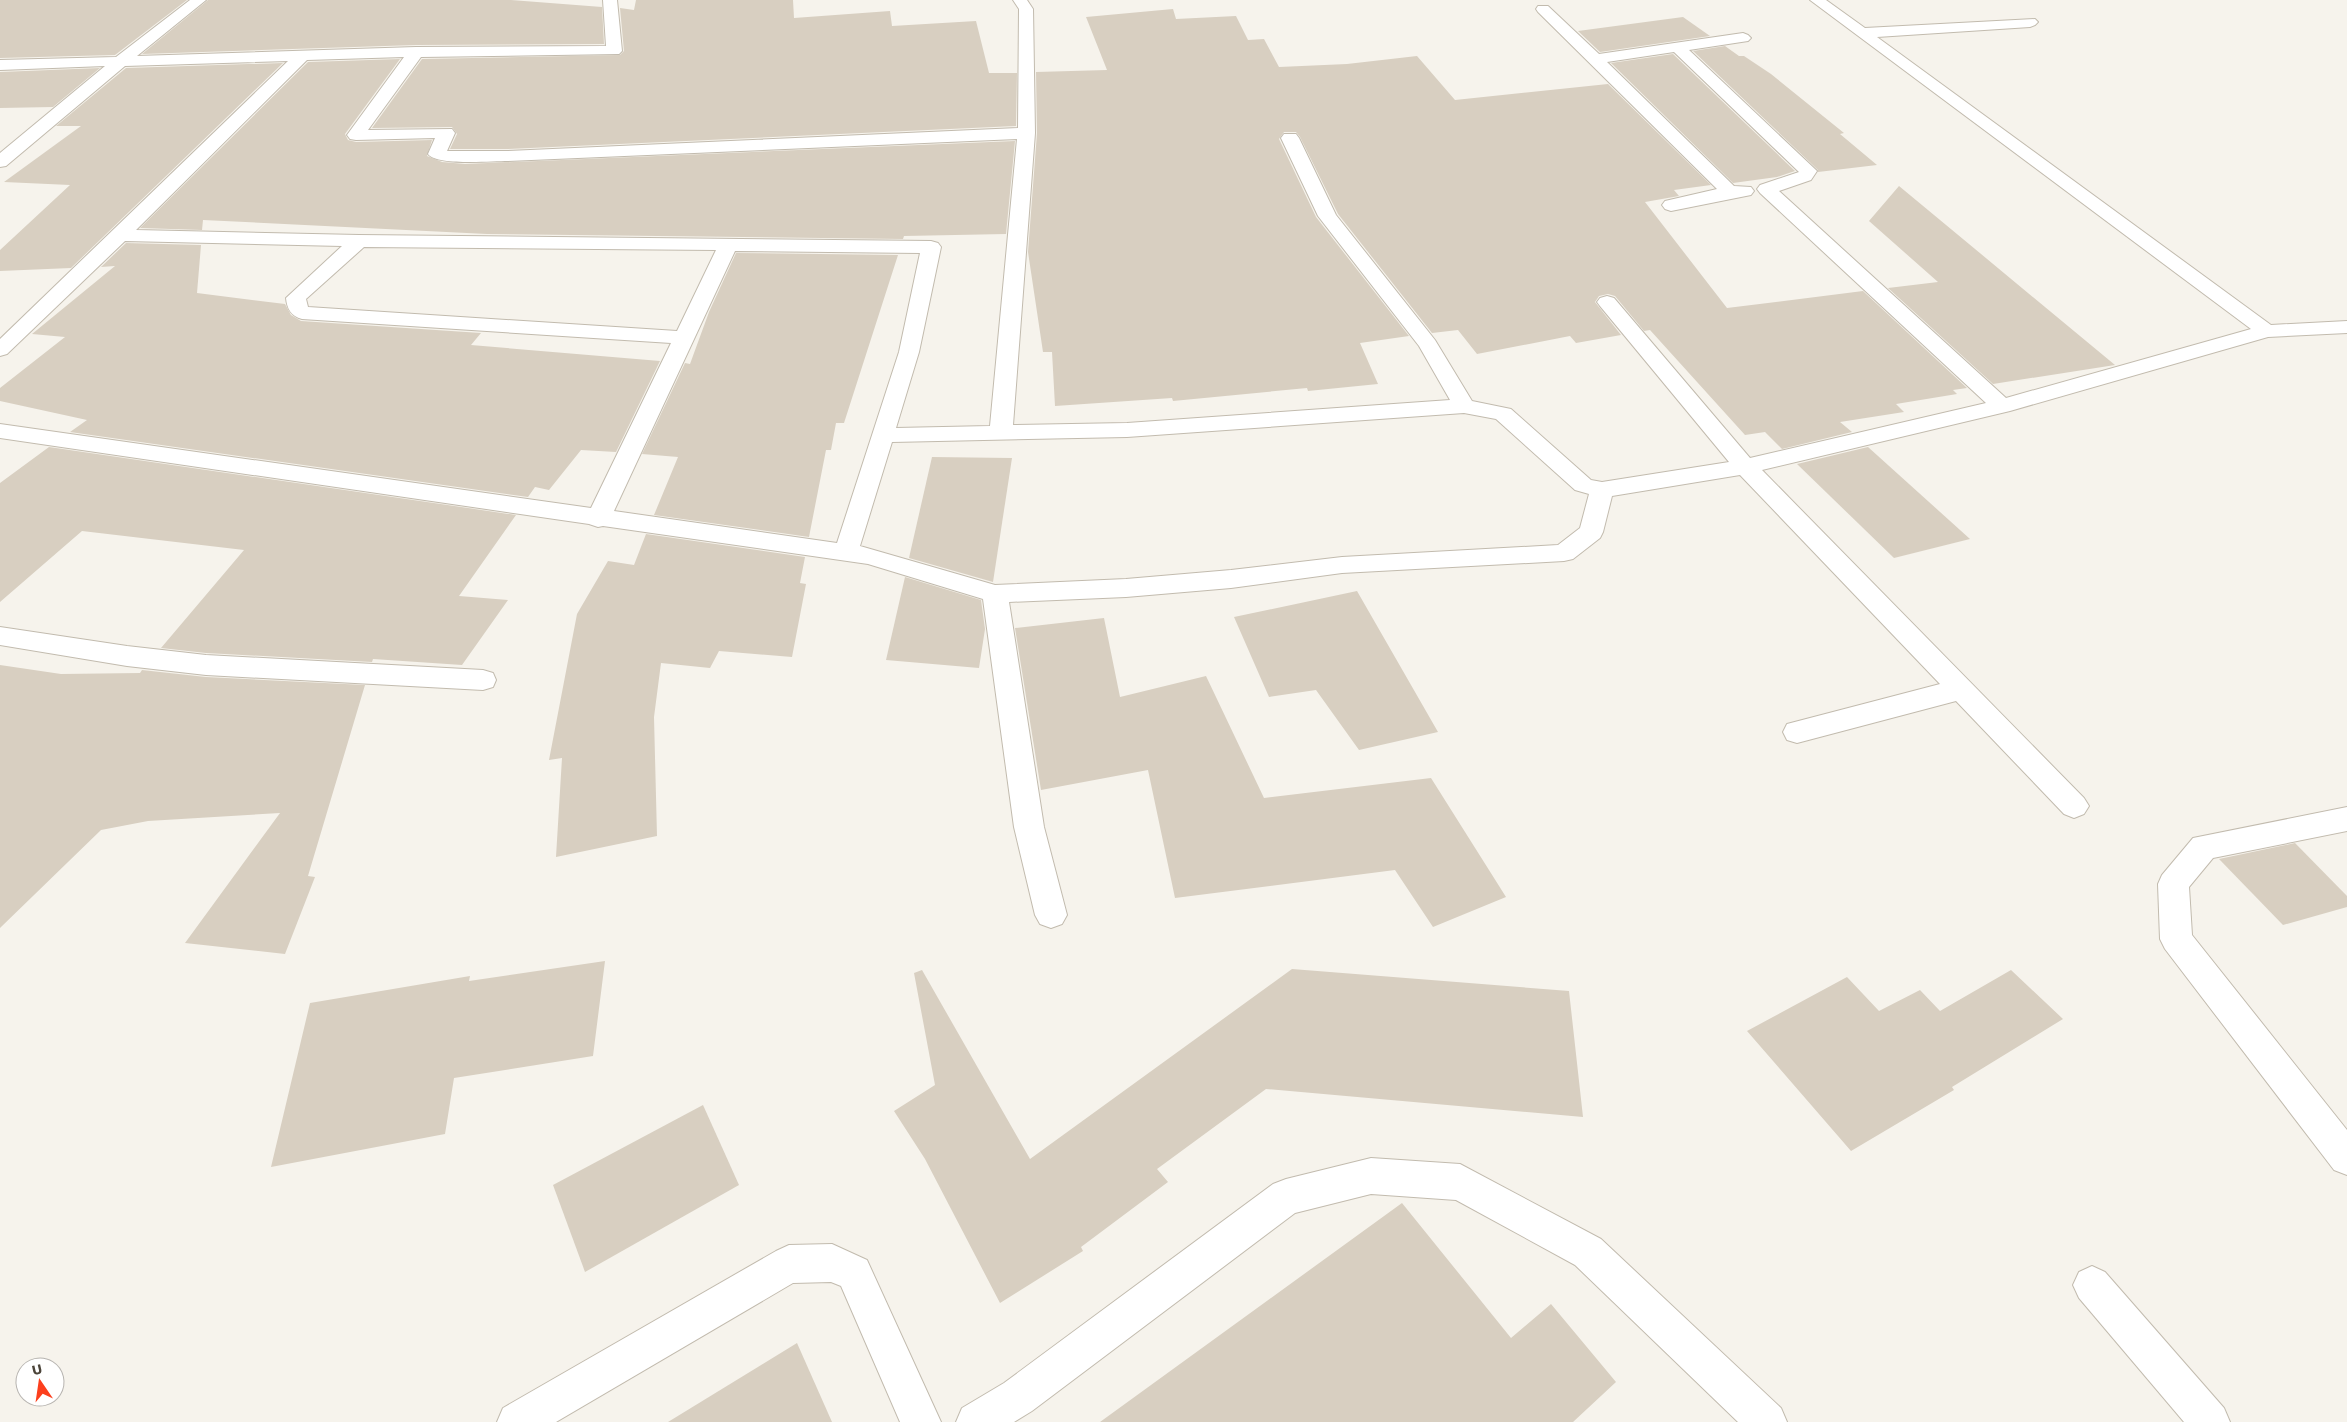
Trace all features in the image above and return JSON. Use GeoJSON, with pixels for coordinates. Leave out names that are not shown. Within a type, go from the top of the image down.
{"type":"FeatureCollection","features":[{"type":"Feature","properties":{"kind":"street"},"geometry":{"type":"LineString","coordinates":[[0,162],[122,60],[199,0]]}},
{"type":"Feature","properties":{"kind":"street"},"geometry":{"type":"LineString","coordinates":[[0,65],[416,52],[614,51],[610,0]]}},
{"type":"Feature","properties":{"kind":"street"},"geometry":{"type":"LineString","coordinates":[[1001,434],[1026,133],[1026,9],[1020,0]]}},
{"type":"Feature","properties":{"kind":"street"},"geometry":{"type":"LineString","coordinates":[[1817,0],[2267,331]]}},
{"type":"Feature","properties":{"kind":"street"},"geometry":{"type":"LineString","coordinates":[[1543,9],[1730,192]]}},
{"type":"Feature","properties":{"kind":"street"},"geometry":{"type":"LineString","coordinates":[[1861,33],[2030,22]]}},
{"type":"Feature","properties":{"kind":"street"},"geometry":{"type":"LineString","coordinates":[[1596,59],[1743,38]]}},
{"type":"Feature","properties":{"kind":"street"},"geometry":{"type":"LineString","coordinates":[[1672,206],[1730,192],[1766,189],[1805,176],[1808,171],[1678,48]]}},
{"type":"Feature","properties":{"kind":"street"},"geometry":{"type":"LineString","coordinates":[[416,52],[356,135],[446,133],[437,154],[443,156],[508,156],[1026,133]]}},
{"type":"Feature","properties":{"kind":"street"},"geometry":{"type":"LineString","coordinates":[[0,350],[303,55]]}},
{"type":"Feature","properties":{"kind":"street"},"geometry":{"type":"LineString","coordinates":[[1290,138],[1327,216],[1428,344],[1464,406]]}},
{"type":"Feature","properties":{"kind":"street"},"geometry":{"type":"LineString","coordinates":[[1766,189],[2002,406]]}},
{"type":"Feature","properties":{"kind":"street"},"geometry":{"type":"LineString","coordinates":[[120,235],[359,241],[931,247],[909,352],[846,553]]}},
{"type":"Feature","properties":{"kind":"street"},"geometry":{"type":"LineString","coordinates":[[359,241],[296,298],[297,308],[302,313],[683,338]]}},
{"type":"Feature","properties":{"kind":"street"},"geometry":{"type":"LineString","coordinates":[[598,519],[728,245]]}},
{"type":"Feature","properties":{"kind":"street"},"geometry":{"type":"LineString","coordinates":[[1607,302],[1745,467],[2074,806]]}},
{"type":"Feature","properties":{"kind":"street"},"geometry":{"type":"LineString","coordinates":[[883,435],[1127,430],[1464,406],[1503,414],[1583,485],[1602,490],[1745,467],[2002,406],[2267,331],[2347,327]]}},
{"type":"Feature","properties":{"kind":"street"},"geometry":{"type":"LineString","coordinates":[[0,430],[598,519],[869,556],[995,594],[1126,588],[1231,579],[1342,565],[1564,554],[1591,532],[1602,490]]}},
{"type":"Feature","properties":{"kind":"street"},"geometry":{"type":"LineString","coordinates":[[995,594],[1029,827],[1051,915]]}},
{"type":"Feature","properties":{"kind":"street"},"geometry":{"type":"LineString","coordinates":[[0,636],[127,656],[206,665],[483,680]]}},
{"type":"Feature","properties":{"kind":"street"},"geometry":{"type":"LineString","coordinates":[[1797,732],[1961,689]]}},
{"type":"Feature","properties":{"kind":"street"},"geometry":{"type":"LineString","coordinates":[[2347,819],[2204,847],[2173,884],[2176,939],[2347,1158]]}},
{"type":"Feature","properties":{"kind":"street"},"geometry":{"type":"LineString","coordinates":[[976,1422],[1018,1396],[1286,1197],[1371,1176],[1460,1182],[1588,1252],[1759,1419]]}},
{"type":"Feature","properties":{"kind":"street"},"geometry":{"type":"LineString","coordinates":[[517,1422],[789,1264],[832,1263],[854,1273],[921,1422]]}},
{"type":"Feature","properties":{"kind":"street"},"geometry":{"type":"LineString","coordinates":[[2092,1285],[2210,1422]]}},
{"type":"Feature","properties":{"kind":"building"},"geometry":{"type":"Polygon","coordinates":[[[0,0],[187,0],[115,55],[0,58],[0,0]]]}},
{"type":"Feature","properties":{"kind":"building"},"geometry":{"type":"Polygon","coordinates":[[[208,0],[511,0],[602,7],[604,44],[416,45],[142,54],[208,0]]]}},
{"type":"Feature","properties":{"kind":"building"},"geometry":{"type":"Polygon","coordinates":[[[636,0],[793,0],[794,18],[890,11],[892,26],[976,21],[989,73],[1017,73],[1016,126],[508,149],[450,149],[457,134],[452,127],[372,128],[422,59],[620,55],[624,51],[620,8],[634,10],[636,0]]]}},
{"type":"Feature","properties":{"kind":"building"},"geometry":{"type":"Polygon","coordinates":[[[1173,9],[1176,19],[1236,16],[1248,40],[1264,39],[1279,67],[1347,64],[1417,56],[1455,100],[1608,84],[1711,185],[1674,190],[1679,196],[1645,202],[1727,308],[1863,291],[1967,388],[1953,390],[1957,394],[1896,404],[1904,412],[1840,422],[1852,432],[1782,449],[1765,432],[1745,435],[1650,330],[1644,331],[1615,296],[1608,294],[1599,296],[1595,302],[1621,335],[1576,343],[1570,336],[1477,354],[1458,330],[1432,333],[1338,214],[1300,137],[1296,132],[1284,132],[1279,139],[1316,217],[1409,336],[1360,343],[1378,384],[1308,391],[1307,388],[1173,401],[1172,398],[1055,406],[1052,352],[1043,352],[1028,252],[1037,133],[1036,72],[1107,70],[1086,17],[1173,9]]]}},
{"type":"Feature","properties":{"kind":"building"},"geometry":{"type":"Polygon","coordinates":[[[1683,17],[1710,36],[1600,52],[1578,31],[1683,17]]]}},
{"type":"Feature","properties":{"kind":"building"},"geometry":{"type":"Polygon","coordinates":[[[1725,46],[1771,74],[1844,133],[1840,134],[1877,165],[1818,172],[1693,51],[1725,46]]]}},
{"type":"Feature","properties":{"kind":"building"},"geometry":{"type":"Polygon","coordinates":[[[1673,54],[1795,171],[1777,177],[1733,183],[1611,63],[1673,54]]]}},
{"type":"Feature","properties":{"kind":"building"},"geometry":{"type":"Polygon","coordinates":[[[400,59],[345,134],[348,140],[356,142],[432,140],[427,156],[442,162],[465,164],[1015,141],[1006,234],[904,236],[903,239],[487,234],[203,220],[202,230],[140,228],[308,62],[400,59]]]}},
{"type":"Feature","properties":{"kind":"building"},"geometry":{"type":"Polygon","coordinates":[[[283,63],[71,268],[0,271],[0,250],[70,185],[4,182],[81,126],[56,126],[126,68],[283,63]]]}},
{"type":"Feature","properties":{"kind":"building"},"geometry":{"type":"Polygon","coordinates":[[[100,68],[53,107],[0,108],[0,72],[100,68]]]}},
{"type":"Feature","properties":{"kind":"building"},"geometry":{"type":"Polygon","coordinates":[[[1899,186],[2115,365],[1993,384],[1888,288],[1938,282],[1869,221],[1899,186]]]}},
{"type":"Feature","properties":{"kind":"building"},"geometry":{"type":"Polygon","coordinates":[[[126,243],[201,245],[197,293],[285,304],[291,315],[301,321],[481,333],[471,345],[660,361],[616,452],[581,450],[549,490],[535,487],[528,497],[70,432],[87,420],[0,401],[0,388],[65,337],[32,334],[115,266],[101,267],[126,243]]]}},
{"type":"Feature","properties":{"kind":"building"},"geometry":{"type":"Polygon","coordinates":[[[736,253],[898,255],[844,423],[836,423],[831,450],[826,450],[809,537],[654,515],[678,457],[642,454],[685,363],[690,364],[709,312],[736,253]]]}},
{"type":"Feature","properties":{"kind":"building"},"geometry":{"type":"Polygon","coordinates":[[[49,447],[516,515],[459,596],[508,600],[462,665],[373,659],[372,662],[206,653],[161,648],[244,550],[82,531],[0,602],[0,483],[49,447]]]}},
{"type":"Feature","properties":{"kind":"building"},"geometry":{"type":"Polygon","coordinates":[[[1868,447],[1970,539],[1894,558],[1797,464],[1868,447]]]}},
{"type":"Feature","properties":{"kind":"building"},"geometry":{"type":"Polygon","coordinates":[[[932,457],[1012,458],[993,582],[909,558],[932,457]]]}},
{"type":"Feature","properties":{"kind":"building"},"geometry":{"type":"Polygon","coordinates":[[[646,534],[805,557],[800,583],[806,584],[792,657],[719,651],[710,668],[661,663],[654,717],[657,836],[556,857],[562,758],[549,760],[577,614],[608,561],[634,565],[646,534]]]}},
{"type":"Feature","properties":{"kind":"building"},"geometry":{"type":"Polygon","coordinates":[[[905,577],[981,600],[985,629],[979,668],[886,660],[905,577]]]}},
{"type":"Feature","properties":{"kind":"building"},"geometry":{"type":"Polygon","coordinates":[[[1357,591],[1438,732],[1359,750],[1316,690],[1269,697],[1234,617],[1357,591]]]}},
{"type":"Feature","properties":{"kind":"building"},"geometry":{"type":"Polygon","coordinates":[[[1104,618],[1120,697],[1206,676],[1264,798],[1431,778],[1506,897],[1433,927],[1395,870],[1175,898],[1148,770],[1041,790],[1015,628],[1104,618]]]}},
{"type":"Feature","properties":{"kind":"building"},"geometry":{"type":"Polygon","coordinates":[[[0,665],[61,674],[140,673],[142,670],[206,677],[365,685],[308,876],[315,877],[285,954],[185,943],[280,813],[148,821],[101,830],[0,928],[0,665]]]}},
{"type":"Feature","properties":{"kind":"building"},"geometry":{"type":"Polygon","coordinates":[[[2295,843],[2347,896],[2347,907],[2283,925],[2219,859],[2295,843]]]}},
{"type":"Feature","properties":{"kind":"building"},"geometry":{"type":"Polygon","coordinates":[[[605,961],[593,1056],[454,1078],[445,1134],[271,1167],[310,1003],[470,976],[469,981],[605,961]]]}},
{"type":"Feature","properties":{"kind":"building"},"geometry":{"type":"Polygon","coordinates":[[[1292,969],[1569,991],[1583,1117],[1266,1089],[1157,1169],[1168,1182],[1081,1247],[1083,1251],[1000,1303],[925,1159],[894,1111],[935,1085],[914,973],[922,970],[1030,1159],[1292,969]]]}},
{"type":"Feature","properties":{"kind":"building"},"geometry":{"type":"Polygon","coordinates":[[[2011,970],[2063,1019],[1952,1087],[1954,1090],[1851,1151],[1747,1031],[1847,977],[1879,1011],[1920,990],[1940,1011],[2011,970]]]}},
{"type":"Feature","properties":{"kind":"building"},"geometry":{"type":"Polygon","coordinates":[[[703,1105],[739,1185],[585,1272],[553,1185],[703,1105]]]}},
{"type":"Feature","properties":{"kind":"building"},"geometry":{"type":"Polygon","coordinates":[[[1402,1203],[1511,1338],[1551,1304],[1616,1382],[1573,1422],[1100,1422],[1402,1203]]]}},
{"type":"Feature","properties":{"kind":"building"},"geometry":{"type":"Polygon","coordinates":[[[797,1343],[832,1422],[668,1422],[797,1343]]]}}]}
